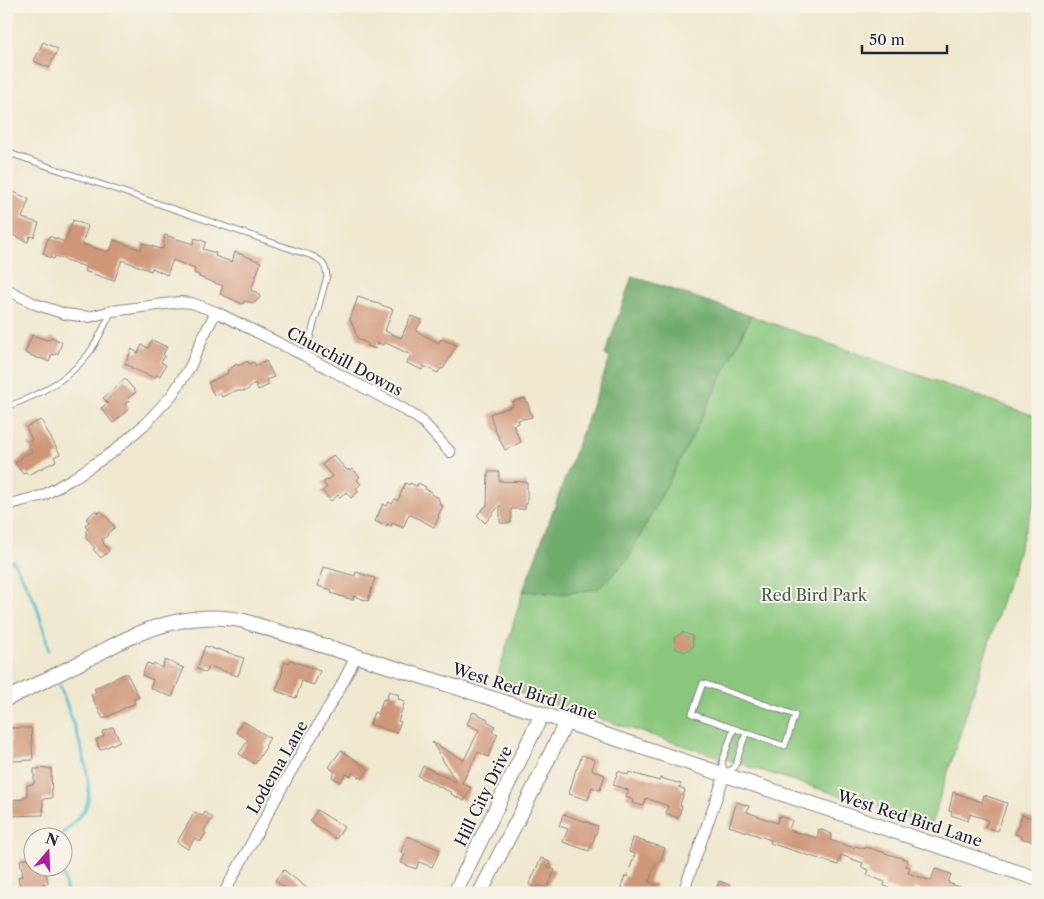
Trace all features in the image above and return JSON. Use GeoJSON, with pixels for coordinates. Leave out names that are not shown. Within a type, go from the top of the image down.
{"type":"FeatureCollection","features":[{"type":"Feature","properties":{"kind":"street","name":"Churchill Downs"},"geometry":{"type":"LineString","coordinates":[[6,288],[35,304],[65,314],[88,317],[112,311],[180,302],[192,303],[216,312],[305,356],[402,408],[422,421],[450,452]]}},
{"type":"Feature","properties":{"kind":"street"},"geometry":{"type":"LineString","coordinates":[[6,503],[14,503],[44,495],[114,451],[144,425],[177,388],[190,367],[202,337],[216,312]]}},
{"type":"Feature","properties":{"kind":"street","name":"West Red Bird Lane"},"geometry":{"type":"LineString","coordinates":[[6,700],[139,634],[166,624],[190,620],[230,618],[542,714],[1038,879]]}},
{"type":"Feature","properties":{"kind":"street","name":"Lodema Lane"},"geometry":{"type":"LineString","coordinates":[[224,893],[290,773],[340,688],[356,656]]}},
{"type":"Feature","properties":{"kind":"street","name":"Hill City Drive"},"geometry":{"type":"LineString","coordinates":[[455,893],[542,714]]}},
{"type":"Feature","properties":{"kind":"street"},"geometry":{"type":"LineString","coordinates":[[480,893],[566,722]]}},
{"type":"Feature","properties":{"kind":"street"},"geometry":{"type":"LineString","coordinates":[[683,893],[724,774]]}},
{"type":"Feature","properties":{"kind":"lane"},"geometry":{"type":"LineString","coordinates":[[6,152],[321,260],[326,269],[327,276],[305,356]]}},
{"type":"Feature","properties":{"kind":"lane"},"geometry":{"type":"LineString","coordinates":[[6,407],[27,400],[62,380],[77,367],[90,353],[112,311]]}},
{"type":"Feature","properties":{"kind":"lane"},"geometry":{"type":"LineString","coordinates":[[703,683],[795,715],[785,746],[734,728],[692,714],[703,683]]}},
{"type":"Feature","properties":{"kind":"lane"},"geometry":{"type":"LineString","coordinates":[[734,728],[722,762],[724,774],[735,766],[746,733]]}},
{"type":"Feature","properties":{"kind":"green space"},"geometry":{"type":"Polygon","coordinates":[[[632,276],[751,316],[689,443],[627,561],[598,589],[559,594],[523,591],[610,358],[605,355],[632,276]]]}},
{"type":"Feature","properties":{"kind":"green space","name":"Red Bird Park"},"geometry":{"type":"Polygon","coordinates":[[[751,316],[1038,417],[1038,490],[931,825],[495,685],[523,591],[559,594],[598,589],[689,443],[751,316]]]}},
{"type":"Feature","properties":{"kind":"building"},"geometry":{"type":"Polygon","coordinates":[[[43,42],[58,49],[49,68],[34,61],[43,42]]]}},
{"type":"Feature","properties":{"kind":"building"},"geometry":{"type":"Polygon","coordinates":[[[9,190],[29,199],[22,218],[39,223],[34,237],[30,236],[28,242],[6,232],[6,199],[9,190]]]}},
{"type":"Feature","properties":{"kind":"building"},"geometry":{"type":"Polygon","coordinates":[[[73,220],[88,226],[82,244],[108,252],[111,250],[114,240],[141,250],[143,243],[163,249],[165,235],[193,244],[195,238],[206,242],[203,249],[216,253],[215,256],[232,262],[235,252],[261,262],[251,291],[257,292],[260,297],[255,303],[244,301],[243,304],[220,294],[223,286],[199,277],[199,275],[194,273],[195,269],[173,260],[167,275],[152,268],[151,271],[122,260],[114,281],[84,271],[86,267],[55,256],[54,259],[46,256],[43,253],[49,236],[65,242],[73,220]]]}},
{"type":"Feature","properties":{"kind":"building"},"geometry":{"type":"Polygon","coordinates":[[[358,297],[393,309],[385,331],[401,338],[411,316],[422,320],[416,331],[439,343],[441,339],[457,345],[443,369],[441,368],[438,373],[423,366],[422,370],[407,363],[411,355],[384,342],[383,345],[378,343],[376,349],[358,339],[350,319],[358,297]]]}},
{"type":"Feature","properties":{"kind":"building"},"geometry":{"type":"Polygon","coordinates":[[[32,335],[47,340],[50,340],[51,337],[62,342],[58,354],[52,354],[49,362],[25,353],[32,335]]]}},
{"type":"Feature","properties":{"kind":"building"},"geometry":{"type":"Polygon","coordinates":[[[152,340],[167,347],[161,362],[166,365],[160,376],[156,375],[155,378],[125,364],[132,349],[138,353],[142,345],[148,348],[152,340]]]}},
{"type":"Feature","properties":{"kind":"building"},"geometry":{"type":"Polygon","coordinates":[[[248,361],[249,364],[254,362],[256,366],[266,361],[274,377],[266,380],[269,385],[258,390],[255,383],[246,391],[234,391],[222,397],[220,393],[214,395],[208,383],[228,373],[227,371],[237,364],[238,366],[248,361]]]}},
{"type":"Feature","properties":{"kind":"building"},"geometry":{"type":"Polygon","coordinates":[[[125,379],[136,392],[128,398],[130,400],[125,404],[129,409],[113,423],[101,408],[108,403],[103,398],[125,379]]]}},
{"type":"Feature","properties":{"kind":"building"},"geometry":{"type":"Polygon","coordinates":[[[525,398],[532,417],[518,420],[519,423],[513,425],[521,442],[505,450],[495,430],[490,414],[513,406],[512,402],[525,398]]]}},
{"type":"Feature","properties":{"kind":"building"},"geometry":{"type":"Polygon","coordinates":[[[41,420],[60,454],[54,457],[56,461],[28,475],[26,472],[23,474],[15,463],[21,457],[32,452],[28,445],[32,444],[30,441],[32,440],[26,427],[41,420]]]}},
{"type":"Feature","properties":{"kind":"building"},"geometry":{"type":"Polygon","coordinates":[[[333,455],[348,471],[353,469],[360,477],[357,480],[361,484],[356,489],[359,491],[351,498],[346,492],[340,497],[338,495],[331,501],[322,491],[327,487],[323,483],[332,476],[322,465],[333,455]]]}},
{"type":"Feature","properties":{"kind":"building"},"geometry":{"type":"Polygon","coordinates":[[[488,472],[499,472],[499,481],[527,482],[527,504],[525,504],[525,509],[511,509],[511,523],[500,523],[500,505],[485,523],[477,515],[487,505],[488,472]]]}},
{"type":"Feature","properties":{"kind":"building"},"geometry":{"type":"Polygon","coordinates":[[[405,483],[417,486],[418,483],[439,498],[439,504],[443,506],[434,527],[409,514],[403,528],[392,523],[391,526],[387,524],[386,527],[375,521],[383,504],[387,506],[389,502],[392,504],[395,499],[398,501],[405,483]]]}},
{"type":"Feature","properties":{"kind":"building"},"geometry":{"type":"Polygon","coordinates":[[[96,510],[99,513],[101,511],[115,527],[102,540],[109,551],[101,558],[85,537],[87,534],[85,532],[88,529],[85,525],[89,522],[86,519],[96,510]]]}},
{"type":"Feature","properties":{"kind":"building"},"geometry":{"type":"Polygon","coordinates":[[[324,567],[355,576],[356,572],[375,578],[368,601],[354,596],[353,600],[331,593],[332,590],[318,586],[324,567]]]}},
{"type":"Feature","properties":{"kind":"building"},"geometry":{"type":"Polygon","coordinates":[[[683,632],[692,636],[693,647],[685,652],[675,648],[674,638],[683,632]]]}},
{"type":"Feature","properties":{"kind":"building"},"geometry":{"type":"Polygon","coordinates":[[[205,646],[244,658],[238,676],[209,666],[206,673],[197,669],[205,646]]]}},
{"type":"Feature","properties":{"kind":"building"},"geometry":{"type":"Polygon","coordinates":[[[165,660],[184,668],[172,697],[150,688],[153,680],[142,675],[147,663],[153,665],[154,663],[162,668],[165,660]]]}},
{"type":"Feature","properties":{"kind":"building"},"geometry":{"type":"Polygon","coordinates":[[[290,660],[320,671],[314,685],[302,681],[296,698],[276,691],[285,662],[289,663],[290,660]]]}},
{"type":"Feature","properties":{"kind":"building"},"geometry":{"type":"Polygon","coordinates":[[[127,674],[139,697],[133,700],[135,703],[103,719],[91,695],[96,692],[94,689],[127,674]]]}},
{"type":"Feature","properties":{"kind":"building"},"geometry":{"type":"Polygon","coordinates":[[[389,691],[399,695],[398,699],[405,701],[398,721],[401,722],[396,733],[370,724],[374,712],[378,714],[383,699],[386,700],[389,691]]]}},
{"type":"Feature","properties":{"kind":"building"},"geometry":{"type":"Polygon","coordinates":[[[473,712],[488,719],[487,721],[495,726],[492,732],[498,734],[488,757],[478,752],[462,783],[471,788],[464,801],[418,776],[423,766],[456,782],[432,742],[464,760],[479,730],[467,724],[473,712]]]}},
{"type":"Feature","properties":{"kind":"building"},"geometry":{"type":"Polygon","coordinates":[[[243,721],[270,738],[255,764],[239,754],[248,740],[236,732],[243,721]]]}},
{"type":"Feature","properties":{"kind":"building"},"geometry":{"type":"Polygon","coordinates":[[[113,727],[120,741],[100,750],[96,740],[104,736],[102,732],[113,727]]]}},
{"type":"Feature","properties":{"kind":"building"},"geometry":{"type":"Polygon","coordinates":[[[10,728],[31,728],[33,760],[12,761],[10,728]]]}},
{"type":"Feature","properties":{"kind":"building"},"geometry":{"type":"Polygon","coordinates":[[[341,750],[368,769],[362,779],[353,773],[351,776],[346,774],[340,782],[332,777],[335,772],[329,767],[341,750]]]}},
{"type":"Feature","properties":{"kind":"building"},"geometry":{"type":"Polygon","coordinates":[[[582,755],[595,760],[592,770],[605,775],[600,790],[592,787],[588,800],[569,794],[582,755]]]}},
{"type":"Feature","properties":{"kind":"building"},"geometry":{"type":"Polygon","coordinates":[[[51,768],[52,798],[43,799],[43,815],[11,816],[11,800],[27,797],[27,785],[34,784],[34,769],[51,768]]]}},
{"type":"Feature","properties":{"kind":"building"},"geometry":{"type":"Polygon","coordinates":[[[618,771],[628,775],[629,772],[659,781],[660,778],[681,784],[679,787],[685,790],[678,818],[666,813],[668,806],[646,798],[644,806],[632,803],[633,800],[626,797],[628,790],[613,785],[618,771]]]}},
{"type":"Feature","properties":{"kind":"building"},"geometry":{"type":"Polygon","coordinates":[[[953,792],[982,802],[984,795],[1007,803],[998,831],[985,827],[988,820],[970,814],[968,821],[951,815],[952,812],[949,811],[953,792]]]}},
{"type":"Feature","properties":{"kind":"building"},"geometry":{"type":"Polygon","coordinates":[[[737,802],[749,806],[747,812],[777,823],[779,816],[792,820],[789,830],[817,838],[819,829],[832,834],[830,840],[854,848],[855,846],[865,849],[866,847],[908,860],[906,866],[910,867],[908,873],[931,881],[935,869],[951,874],[948,883],[971,891],[971,893],[927,893],[914,888],[913,893],[897,893],[898,891],[884,886],[885,882],[867,875],[869,870],[861,867],[863,863],[841,855],[838,865],[770,843],[771,840],[729,826],[737,802]]]}},
{"type":"Feature","properties":{"kind":"building"},"geometry":{"type":"Polygon","coordinates":[[[317,810],[344,827],[336,839],[310,821],[317,810]]]}},
{"type":"Feature","properties":{"kind":"building"},"geometry":{"type":"Polygon","coordinates":[[[195,812],[202,816],[205,812],[213,818],[204,831],[206,833],[200,842],[195,838],[188,849],[177,842],[195,812]]]}},
{"type":"Feature","properties":{"kind":"building"},"geometry":{"type":"Polygon","coordinates":[[[563,814],[598,826],[589,851],[563,842],[568,829],[559,826],[563,814]]]}},
{"type":"Feature","properties":{"kind":"building"},"geometry":{"type":"Polygon","coordinates":[[[1022,815],[1038,820],[1038,843],[1020,838],[1021,836],[1015,834],[1022,815]]]}},
{"type":"Feature","properties":{"kind":"building"},"geometry":{"type":"Polygon","coordinates":[[[408,836],[440,850],[432,867],[419,862],[416,869],[401,863],[405,854],[401,852],[408,836]]]}},
{"type":"Feature","properties":{"kind":"building"},"geometry":{"type":"Polygon","coordinates":[[[633,838],[665,848],[649,882],[656,884],[653,893],[624,893],[626,889],[621,887],[625,876],[627,877],[635,854],[629,852],[633,838]]]}},
{"type":"Feature","properties":{"kind":"building"},"geometry":{"type":"Polygon","coordinates":[[[541,858],[550,862],[548,867],[555,870],[547,888],[538,885],[537,888],[529,885],[541,858]]]}},
{"type":"Feature","properties":{"kind":"building"},"geometry":{"type":"Polygon","coordinates":[[[284,870],[313,893],[291,893],[275,880],[284,870]]]}},
{"type":"Feature","properties":{"kind":"building"},"geometry":{"type":"Polygon","coordinates":[[[46,876],[48,883],[43,884],[45,893],[26,893],[25,887],[20,888],[18,877],[46,876]]]}},
{"type":"Feature","properties":{"kind":"building"},"geometry":{"type":"Polygon","coordinates":[[[719,881],[730,885],[728,893],[715,893],[719,881]]]}},
{"type":"Feature","properties":{"kind":"waterway"},"geometry":{"type":"LineString","coordinates":[[6,559],[14,562],[36,604],[48,650]]}},
{"type":"Feature","properties":{"kind":"waterway"},"geometry":{"type":"LineString","coordinates":[[60,686],[76,730],[86,766],[88,783],[88,798],[85,809],[70,826]]}},
{"type":"Feature","properties":{"kind":"waterway"},"geometry":{"type":"LineString","coordinates":[[64,876],[67,893]]}}]}
